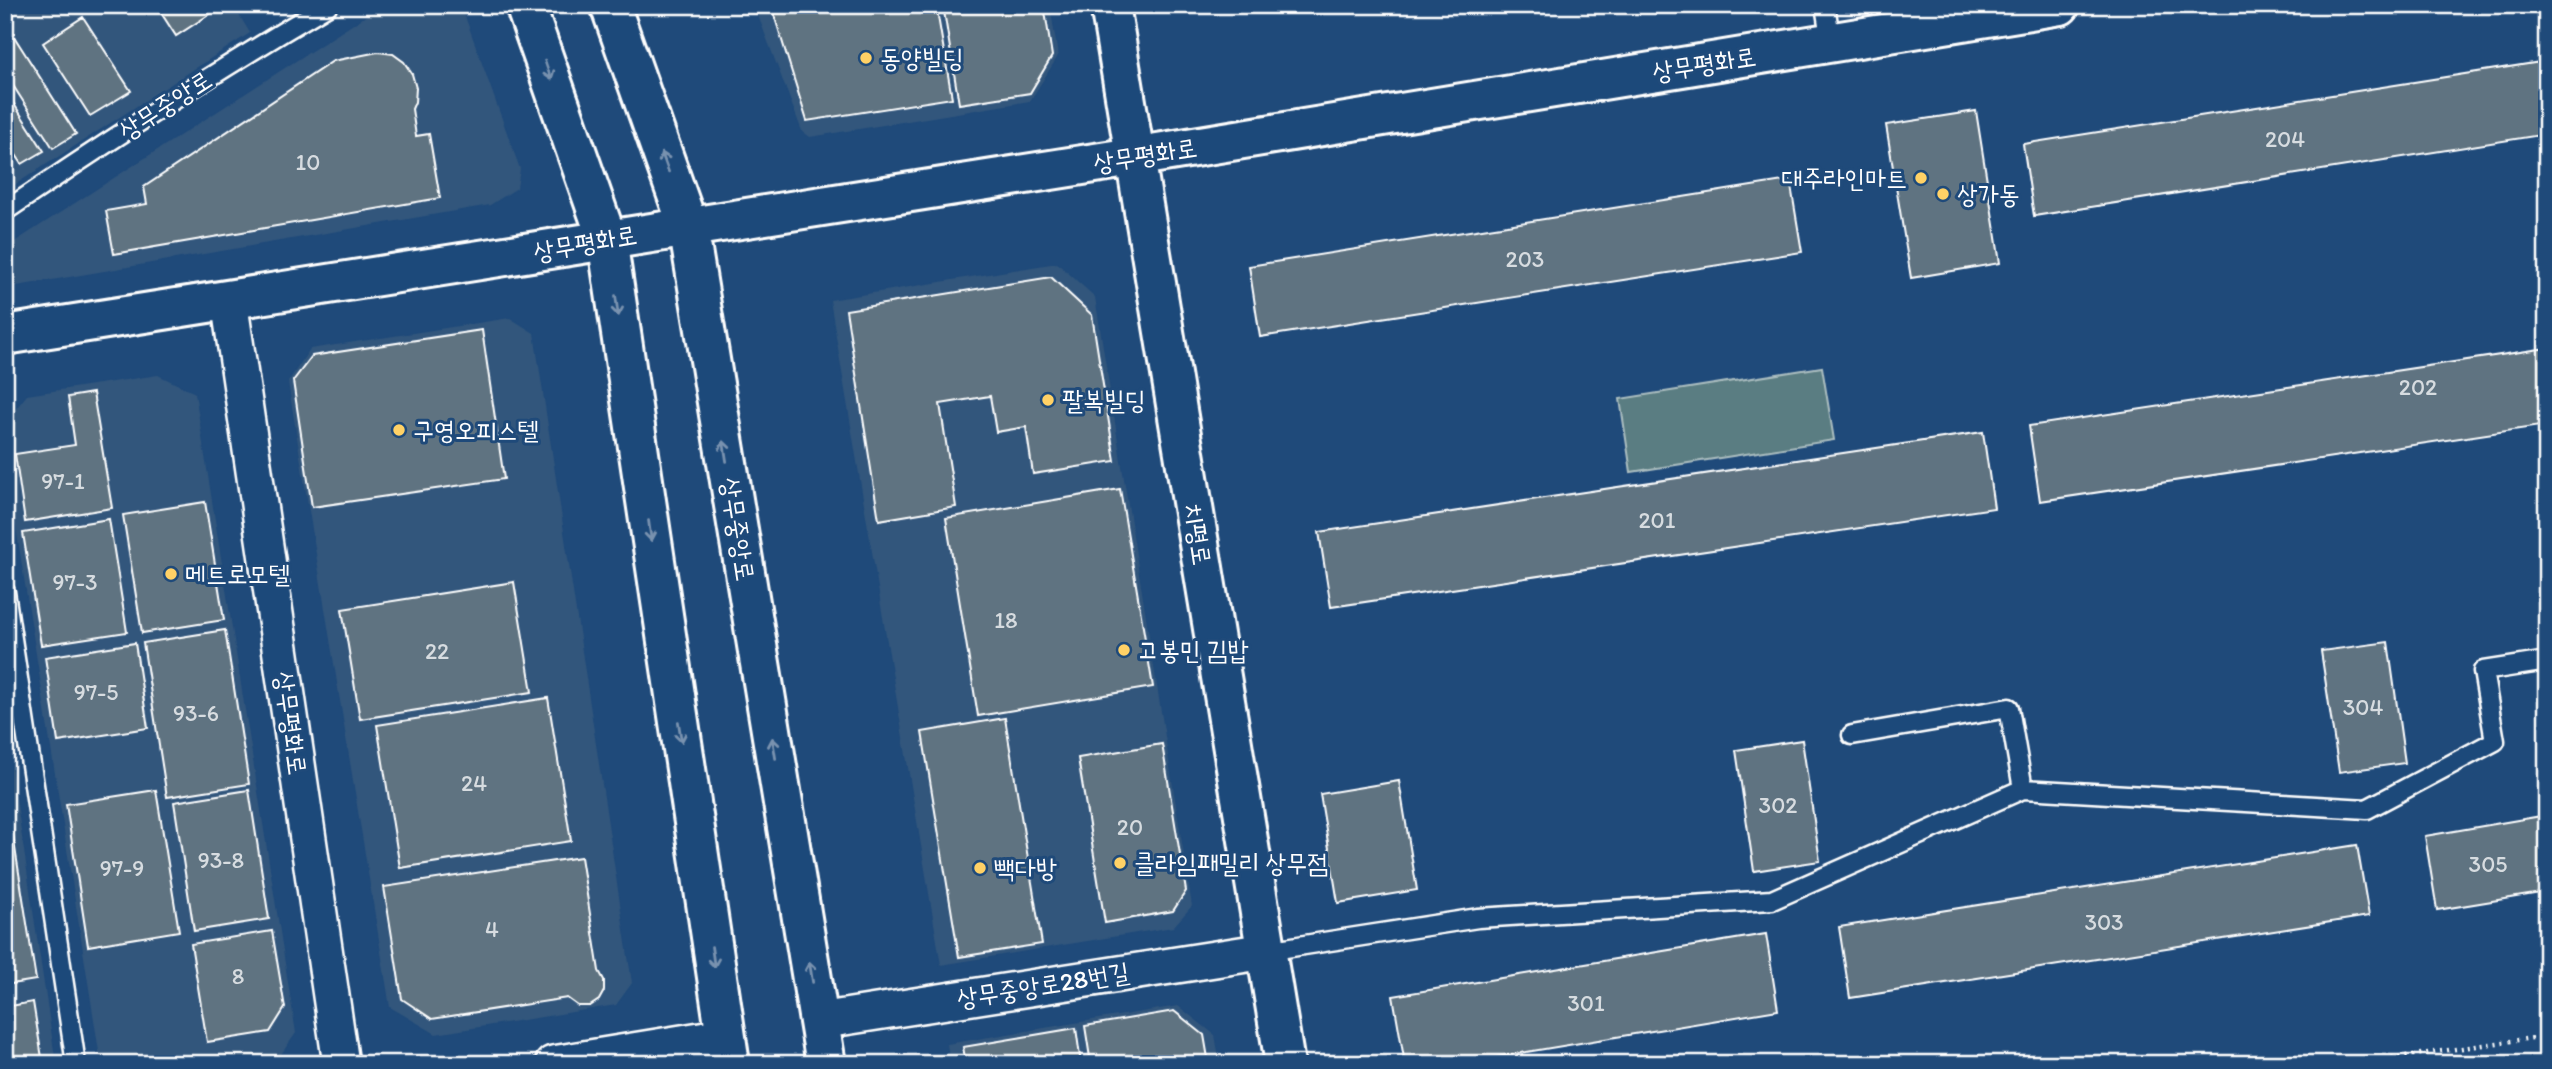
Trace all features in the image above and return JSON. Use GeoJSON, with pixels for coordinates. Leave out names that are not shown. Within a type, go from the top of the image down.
{"type":"FeatureCollection","features":[{"type":"Feature","properties":{"kind":"street"},"geometry":{"type":"LineString","coordinates":[[525,5],[607,239],[727,1050],[554,1064]]}},
{"type":"Feature","properties":{"kind":"street","name":"상무중앙로"},"geometry":{"type":"LineString","coordinates":[[610,5],[688,226],[826,1064]]}},
{"type":"Feature","properties":{"kind":"street","name":"치평로"},"geometry":{"type":"LineString","coordinates":[[1110,5],[1284,1064]]}},
{"type":"Feature","properties":{"kind":"street","name":"상무평화로"},"geometry":{"type":"LineString","coordinates":[[5,335],[1133,157],[2060,5]]}},
{"type":"Feature","properties":{"kind":"street","name":"상무평화로"},"geometry":{"type":"LineString","coordinates":[[229,300],[341,1064]]}},
{"type":"Feature","properties":{"kind":"street","name":"상무중앙로28번길"},"geometry":{"type":"LineString","coordinates":[[819,1021],[1266,950]]}},
{"type":"Feature","properties":{"kind":"lane","name":"상무중앙로"},"geometry":{"type":"LineString","coordinates":[[5,211],[231,63],[328,5]]}},
{"type":"Feature","properties":{"kind":"lane"},"geometry":{"type":"LineString","coordinates":[[1825,5],[1831,43]]}},
{"type":"Feature","properties":{"kind":"lane"},"geometry":{"type":"LineString","coordinates":[[5,592],[76,1064]]}},
{"type":"Feature","properties":{"kind":"lane"},"geometry":{"type":"LineString","coordinates":[[1266,950],[1478,918],[1772,900],[2023,789],[2367,809],[2494,741],[2483,671],[2547,661]]}},
{"type":"Feature","properties":{"kind":"lane"},"geometry":{"type":"LineString","coordinates":[[1852,735],[2009,708],[2023,789]]}},
{"type":"Feature","properties":{"kind":"path"},"geometry":{"type":"LineString","coordinates":[[2350,1064],[2547,1036]]}},
{"type":"Feature","properties":{"kind":"shaded area"},"geometry":{"type":"Polygon","coordinates":[[[5,5],[233,5],[250,33],[5,191],[5,5]]]}},
{"type":"Feature","properties":{"kind":"shaded area"},"geometry":{"type":"Polygon","coordinates":[[[383,5],[461,5],[520,169],[517,188],[490,205],[5,288],[5,248],[383,5]]]}},
{"type":"Feature","properties":{"kind":"shaded area"},"geometry":{"type":"Polygon","coordinates":[[[754,5],[1050,5],[1058,56],[1030,101],[810,137],[802,131],[754,5]]]}},
{"type":"Feature","properties":{"kind":"shaded area"},"geometry":{"type":"Polygon","coordinates":[[[1057,263],[1095,297],[1192,906],[1173,927],[941,965],[830,300],[1057,263]]]}},
{"type":"Feature","properties":{"kind":"shaded area"},"geometry":{"type":"Polygon","coordinates":[[[510,318],[534,333],[632,983],[616,1005],[436,1034],[390,1007],[288,382],[310,349],[510,318]]]}},
{"type":"Feature","properties":{"kind":"shaded area"},"geometry":{"type":"Polygon","coordinates":[[[158,375],[195,393],[296,1033],[277,1060],[251,1064],[101,1064],[5,458],[5,422],[27,395],[158,375]]]}},
{"type":"Feature","properties":{"kind":"shaded area"},"geometry":{"type":"Polygon","coordinates":[[[5,724],[56,1064],[5,1064],[5,724]]]}},
{"type":"Feature","properties":{"kind":"shaded area"},"geometry":{"type":"Polygon","coordinates":[[[1178,1006],[1215,1035],[1220,1064],[950,1064],[947,1044],[1178,1006]]]}},
{"type":"Feature","properties":{"kind":"green space"},"geometry":{"type":"Polygon","coordinates":[[[1822,367],[1834,440],[1631,472],[1620,399],[1822,367]]]}},
{"type":"Feature","properties":{"kind":"building"},"geometry":{"type":"Polygon","coordinates":[[[156,5],[224,5],[176,36],[156,5]]]}},
{"type":"Feature","properties":{"kind":"building","name":"동양빌딩"},"geometry":{"type":"Polygon","coordinates":[[[771,5],[936,5],[952,98],[807,121],[771,5]]]}},
{"type":"Feature","properties":{"kind":"building"},"geometry":{"type":"Polygon","coordinates":[[[943,5],[1044,5],[1052,56],[1030,93],[959,104],[943,5]]]}},
{"type":"Feature","properties":{"kind":"building"},"geometry":{"type":"Polygon","coordinates":[[[83,17],[131,91],[90,116],[43,43],[83,17]]]}},
{"type":"Feature","properties":{"kind":"building"},"geometry":{"type":"Polygon","coordinates":[[[15,38],[76,134],[53,148],[5,73],[5,43],[15,38]]]}},
{"type":"Feature","properties":{"kind":"building"},"geometry":{"type":"Polygon","coordinates":[[[378,52],[393,54],[404,62],[412,74],[416,88],[412,109],[416,136],[429,134],[440,198],[114,254],[106,211],[147,204],[144,187],[333,61],[378,52]]]}},
{"type":"Feature","properties":{"kind":"building"},"geometry":{"type":"Polygon","coordinates":[[[2547,61],[2547,134],[2034,216],[2023,144],[2547,61]]]}},
{"type":"Feature","properties":{"kind":"building"},"geometry":{"type":"Polygon","coordinates":[[[5,90],[44,151],[22,164],[5,138],[5,90]]]}},
{"type":"Feature","properties":{"kind":"building","name":"상가동"},"geometry":{"type":"Polygon","coordinates":[[[1976,111],[2000,263],[1911,278],[1886,125],[1976,111]]]}},
{"type":"Feature","properties":{"kind":"building"},"geometry":{"type":"Polygon","coordinates":[[[1790,180],[1802,252],[1260,337],[1249,266],[1790,180]]]}},
{"type":"Feature","properties":{"kind":"building","name":"팔복빌딩"},"geometry":{"type":"Polygon","coordinates":[[[1051,277],[1092,315],[1115,461],[1033,474],[1026,427],[996,432],[990,396],[940,404],[956,507],[879,520],[846,310],[1051,277]]]}},
{"type":"Feature","properties":{"kind":"building","name":"구영오피스텔"},"geometry":{"type":"Polygon","coordinates":[[[482,330],[504,479],[312,507],[293,381],[312,356],[482,330]]]}},
{"type":"Feature","properties":{"kind":"building"},"geometry":{"type":"Polygon","coordinates":[[[2547,348],[2547,425],[2040,501],[2029,426],[2547,348]]]}},
{"type":"Feature","properties":{"kind":"building"},"geometry":{"type":"Polygon","coordinates":[[[93,393],[112,508],[25,522],[15,454],[75,445],[68,397],[93,393]]]}},
{"type":"Feature","properties":{"kind":"building"},"geometry":{"type":"Polygon","coordinates":[[[1983,432],[1994,508],[1331,607],[1319,532],[1983,432]]]}},
{"type":"Feature","properties":{"kind":"building"},"geometry":{"type":"Polygon","coordinates":[[[1120,489],[1153,687],[978,716],[946,518],[1120,489]]]}},
{"type":"Feature","properties":{"kind":"building"},"geometry":{"type":"Polygon","coordinates":[[[205,502],[224,620],[142,633],[123,515],[205,502]]]}},
{"type":"Feature","properties":{"kind":"building"},"geometry":{"type":"Polygon","coordinates":[[[109,519],[127,632],[41,645],[23,533],[109,519]]]}},
{"type":"Feature","properties":{"kind":"building"},"geometry":{"type":"Polygon","coordinates":[[[514,582],[532,692],[360,719],[342,609],[514,582]]]}},
{"type":"Feature","properties":{"kind":"building"},"geometry":{"type":"Polygon","coordinates":[[[225,630],[249,784],[167,797],[143,643],[225,630]]]}},
{"type":"Feature","properties":{"kind":"building"},"geometry":{"type":"Polygon","coordinates":[[[2388,642],[2405,763],[2339,772],[2321,651],[2388,642]]]}},
{"type":"Feature","properties":{"kind":"building"},"geometry":{"type":"Polygon","coordinates":[[[135,643],[148,728],[58,742],[45,657],[135,643]]]}},
{"type":"Feature","properties":{"kind":"building"},"geometry":{"type":"Polygon","coordinates":[[[548,698],[571,841],[400,868],[377,725],[548,698]]]}},
{"type":"Feature","properties":{"kind":"building"},"geometry":{"type":"Polygon","coordinates":[[[1005,718],[1042,944],[959,957],[922,732],[1005,718]]]}},
{"type":"Feature","properties":{"kind":"building"},"geometry":{"type":"Polygon","coordinates":[[[1802,740],[1820,861],[1754,871],[1736,750],[1802,740]]]}},
{"type":"Feature","properties":{"kind":"building"},"geometry":{"type":"Polygon","coordinates":[[[1162,744],[1186,891],[1173,911],[1105,923],[1078,758],[1162,744]]]}},
{"type":"Feature","properties":{"kind":"building"},"geometry":{"type":"Polygon","coordinates":[[[1399,781],[1417,890],[1338,903],[1320,794],[1399,781]]]}},
{"type":"Feature","properties":{"kind":"building"},"geometry":{"type":"Polygon","coordinates":[[[156,790],[179,931],[88,946],[66,804],[156,790]]]}},
{"type":"Feature","properties":{"kind":"building"},"geometry":{"type":"Polygon","coordinates":[[[249,790],[269,919],[194,931],[174,802],[249,790]]]}},
{"type":"Feature","properties":{"kind":"building"},"geometry":{"type":"Polygon","coordinates":[[[2547,815],[2547,892],[2437,910],[2425,836],[2547,815]]]}},
{"type":"Feature","properties":{"kind":"building"},"geometry":{"type":"Polygon","coordinates":[[[12,829],[36,980],[5,985],[5,830],[12,829]]]}},
{"type":"Feature","properties":{"kind":"building"},"geometry":{"type":"Polygon","coordinates":[[[2357,845],[2369,916],[1850,998],[1839,927],[2357,845]]]}},
{"type":"Feature","properties":{"kind":"building"},"geometry":{"type":"Polygon","coordinates":[[[581,857],[599,971],[604,980],[604,991],[599,1000],[590,1006],[578,1006],[567,998],[432,1019],[402,999],[384,887],[581,857]]]}},
{"type":"Feature","properties":{"kind":"building"},"geometry":{"type":"Polygon","coordinates":[[[272,931],[285,1008],[270,1032],[207,1042],[191,944],[272,931]]]}},
{"type":"Feature","properties":{"kind":"building"},"geometry":{"type":"Polygon","coordinates":[[[1766,934],[1778,1010],[1454,1064],[1405,1064],[1393,996],[1766,934]]]}},
{"type":"Feature","properties":{"kind":"building"},"geometry":{"type":"Polygon","coordinates":[[[33,1002],[43,1064],[5,1064],[5,1007],[33,1002]]]}},
{"type":"Feature","properties":{"kind":"building"},"geometry":{"type":"Polygon","coordinates":[[[1174,1011],[1204,1035],[1209,1064],[1091,1064],[1085,1026],[1174,1011]]]}},
{"type":"Feature","properties":{"kind":"building"},"geometry":{"type":"Polygon","coordinates":[[[1076,1028],[1081,1064],[966,1064],[963,1047],[1076,1028]]]}},
{"type":"Feature","properties":{"kind":"place","name":"동양빌딩"},"geometry":{"type":"Point","coordinates":[866,58]}},
{"type":"Feature","properties":{"kind":"place","name":"대주라인마트"},"geometry":{"type":"Point","coordinates":[1921,178]}},
{"type":"Feature","properties":{"kind":"place","name":"상가동"},"geometry":{"type":"Point","coordinates":[1943,194]}},
{"type":"Feature","properties":{"kind":"place","name":"팔복빌딩"},"geometry":{"type":"Point","coordinates":[1048,400]}},
{"type":"Feature","properties":{"kind":"place","name":"구영오피스텔"},"geometry":{"type":"Point","coordinates":[399,430]}},
{"type":"Feature","properties":{"kind":"place","name":"메트로모텔"},"geometry":{"type":"Point","coordinates":[171,574]}},
{"type":"Feature","properties":{"kind":"place","name":"고봉민 김밥"},"geometry":{"type":"Point","coordinates":[1124,650]}},
{"type":"Feature","properties":{"kind":"place","name":"클라임패밀리 상무점"},"geometry":{"type":"Point","coordinates":[1120,863]}},
{"type":"Feature","properties":{"kind":"place","name":"빽다방"},"geometry":{"type":"Point","coordinates":[980,868]}}]}
